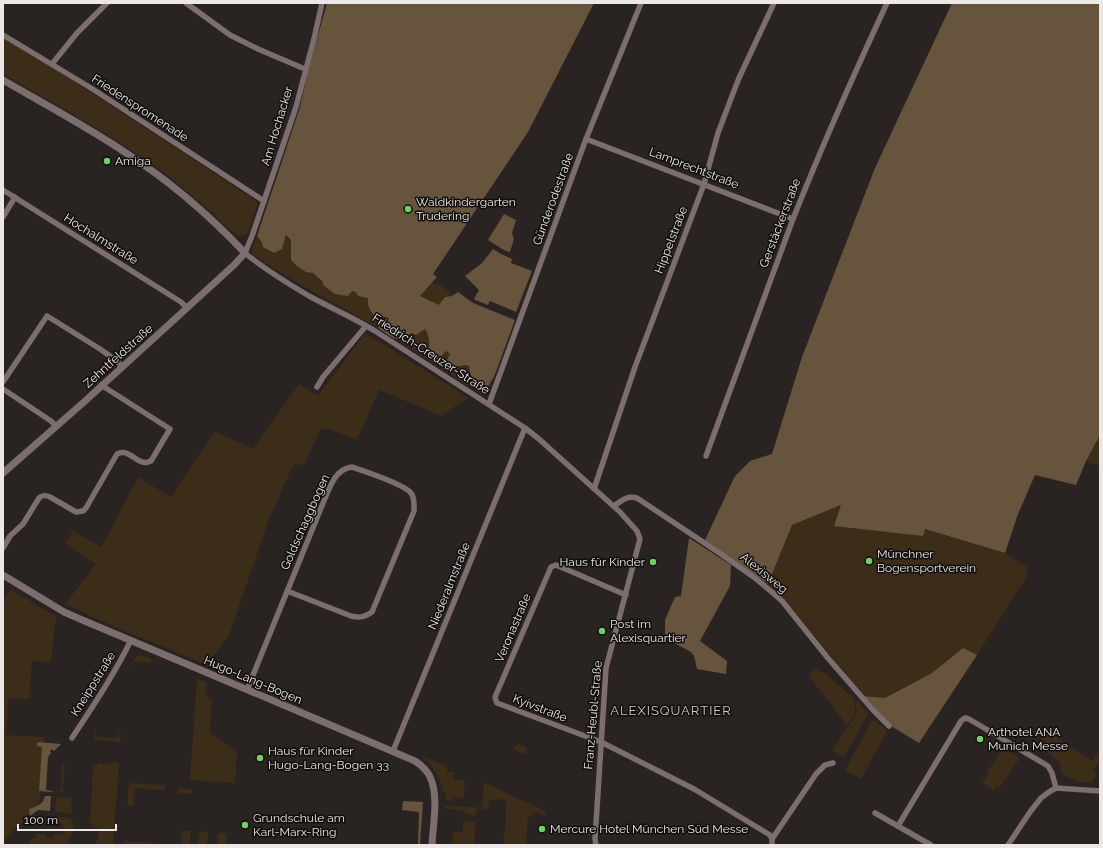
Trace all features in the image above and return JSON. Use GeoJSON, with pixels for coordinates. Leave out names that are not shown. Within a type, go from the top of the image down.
{"type":"FeatureCollection","features":[{"type":"Feature","properties":{"kind":"street"},"geometry":{"type":"LineString","coordinates":[[52,64],[77,33],[106,3]]}},
{"type":"Feature","properties":{"kind":"street"},"geometry":{"type":"LineString","coordinates":[[186,3],[232,36],[305,70]]}},
{"type":"Feature","properties":{"kind":"street","name":"Am Hochacker"},"geometry":{"type":"LineString","coordinates":[[245,253],[296,106],[322,3]]}},
{"type":"Feature","properties":{"kind":"street","name":"Günderodestraße"},"geometry":{"type":"LineString","coordinates":[[489,404],[586,139],[641,3]]}},
{"type":"Feature","properties":{"kind":"street","name":"Hippelstraße"},"geometry":{"type":"LineString","coordinates":[[594,489],[635,367],[704,184],[718,133],[739,78],[774,3]]}},
{"type":"Feature","properties":{"kind":"street","name":"Gerstäckerstraße"},"geometry":{"type":"LineString","coordinates":[[706,456],[793,219],[829,132],[887,3]]}},
{"type":"Feature","properties":{"kind":"street","name":"Friedenspromenade"},"geometry":{"type":"LineString","coordinates":[[3,35],[91,88],[264,201]]}},
{"type":"Feature","properties":{"kind":"street"},"geometry":{"type":"LineString","coordinates":[[3,80],[84,126],[147,167],[190,200],[245,253]]}},
{"type":"Feature","properties":{"kind":"street","name":"Lamprechtstraße"},"geometry":{"type":"LineString","coordinates":[[586,139],[793,219]]}},
{"type":"Feature","properties":{"kind":"street","name":"Hochalmstraße"},"geometry":{"type":"LineString","coordinates":[[3,190],[181,302],[187,308]]}},
{"type":"Feature","properties":{"kind":"street"},"geometry":{"type":"LineString","coordinates":[[3,216],[15,197]]}},
{"type":"Feature","properties":{"kind":"street","name":"Zehntfeldstraße"},"geometry":{"type":"LineString","coordinates":[[3,473],[229,270],[245,253]]}},
{"type":"Feature","properties":{"kind":"street","name":"Friedrich-Creuzer-Straße"},"geometry":{"type":"LineString","coordinates":[[245,253],[257,263],[310,296],[366,326],[525,428],[594,489]]}},
{"type":"Feature","properties":{"kind":"street"},"geometry":{"type":"LineString","coordinates":[[3,382],[47,316],[94,344],[117,361],[122,367]]}},
{"type":"Feature","properties":{"kind":"street"},"geometry":{"type":"LineString","coordinates":[[317,387],[323,377],[366,326]]}},
{"type":"Feature","properties":{"kind":"street"},"geometry":{"type":"LineString","coordinates":[[3,548],[10,536],[23,524],[41,496],[50,497],[76,512],[83,511],[117,454],[125,452],[141,462],[151,461],[170,429],[102,385]]}},
{"type":"Feature","properties":{"kind":"street"},"geometry":{"type":"LineString","coordinates":[[3,389],[52,420],[56,426]]}},
{"type":"Feature","properties":{"kind":"street","name":"Niederalmstraße"},"geometry":{"type":"LineString","coordinates":[[393,751],[525,428]]}},
{"type":"Feature","properties":{"kind":"street","name":"Goldschaggbogen"},"geometry":{"type":"LineString","coordinates":[[247,690],[287,591],[335,477],[346,468],[352,467],[406,488],[412,494],[414,499],[414,511],[372,612],[366,617],[351,616],[287,591]]}},
{"type":"Feature","properties":{"kind":"street","name":"Franz-Heubl-Straße"},"geometry":{"type":"LineString","coordinates":[[594,489],[630,522],[639,534],[640,539],[606,668],[595,839],[596,845]]}},
{"type":"Feature","properties":{"kind":"street","name":"Alexisweg"},"geometry":{"type":"LineString","coordinates":[[614,506],[626,498],[632,496],[637,498],[755,578],[782,601],[827,657],[873,710],[889,726]]}},
{"type":"Feature","properties":{"kind":"street","name":"Veronastraße"},"geometry":{"type":"LineString","coordinates":[[496,701],[495,697],[551,567],[556,565],[626,595]]}},
{"type":"Feature","properties":{"kind":"street","name":"Hugo-Lang-Bogen"},"geometry":{"type":"LineString","coordinates":[[3,575],[64,612],[415,761],[430,777],[433,789],[435,800],[432,845]]}},
{"type":"Feature","properties":{"kind":"street","name":"Kneippstraße"},"geometry":{"type":"LineString","coordinates":[[72,738],[121,662],[131,640]]}},
{"type":"Feature","properties":{"kind":"street","name":"Kyivstraße"},"geometry":{"type":"LineString","coordinates":[[496,701],[497,703],[601,742],[694,789],[770,835],[772,842]]}},
{"type":"Feature","properties":{"kind":"street"},"geometry":{"type":"LineString","coordinates":[[898,826],[961,720],[965,718],[1048,766],[1052,773],[1056,788]]}},
{"type":"Feature","properties":{"kind":"street"},"geometry":{"type":"LineString","coordinates":[[772,842],[816,774],[825,765],[833,764]]}},
{"type":"Feature","properties":{"kind":"street"},"geometry":{"type":"LineString","coordinates":[[1008,845],[1025,818],[1049,792],[1056,788],[1100,791]]}},
{"type":"Feature","properties":{"kind":"street"},"geometry":{"type":"LineString","coordinates":[[875,813],[931,845]]}},
{"type":"Feature","properties":{"kind":"shaded area"},"geometry":{"type":"Polygon","coordinates":[[[327,3],[594,3],[528,132],[433,274],[437,277],[420,296],[439,305],[445,297],[452,296],[458,292],[473,303],[515,320],[494,377],[487,387],[477,386],[475,384],[472,379],[469,366],[465,365],[448,368],[447,360],[450,354],[446,351],[442,355],[441,362],[435,362],[427,355],[429,342],[425,329],[416,335],[412,333],[398,339],[391,337],[378,328],[381,322],[389,319],[383,316],[376,318],[369,307],[368,298],[358,296],[356,292],[352,291],[348,296],[335,294],[323,285],[323,282],[313,273],[306,272],[298,267],[291,260],[291,240],[286,235],[282,249],[274,253],[263,247],[262,242],[257,236],[300,107],[308,71],[327,3]]]}},
{"type":"Feature","properties":{"kind":"shaded area"},"geometry":{"type":"Polygon","coordinates":[[[952,3],[1100,3],[1100,435],[1086,461],[1076,485],[1035,475],[1018,514],[1005,553],[925,529],[923,536],[834,526],[841,505],[792,525],[768,584],[705,540],[735,476],[750,461],[772,454],[802,357],[875,168],[952,3]]]}},
{"type":"Feature","properties":{"kind":"shaded area"},"geometry":{"type":"Polygon","coordinates":[[[3,38],[51,66],[258,202],[248,232],[245,235],[237,236],[214,215],[216,213],[213,211],[211,212],[181,186],[149,162],[95,127],[3,74],[3,38]]]}},
{"type":"Feature","properties":{"kind":"shaded area"},"geometry":{"type":"Polygon","coordinates":[[[504,214],[516,220],[512,233],[514,239],[510,252],[488,240],[504,214]]]}},
{"type":"Feature","properties":{"kind":"shaded area"},"geometry":{"type":"Polygon","coordinates":[[[285,235],[291,240],[291,260],[306,272],[313,273],[323,282],[356,292],[369,298],[370,312],[376,318],[383,316],[389,319],[381,322],[378,328],[298,283],[252,254],[252,248],[257,236],[274,253],[282,249],[285,235]]]}},
{"type":"Feature","properties":{"kind":"shaded area"},"geometry":{"type":"Polygon","coordinates":[[[493,249],[512,259],[511,263],[532,271],[516,312],[490,301],[488,305],[475,300],[474,299],[479,290],[465,276],[482,263],[493,249]]]}},
{"type":"Feature","properties":{"kind":"shaded area"},"geometry":{"type":"Polygon","coordinates":[[[432,282],[436,285],[438,283],[453,295],[445,297],[439,306],[420,296],[432,282]]]}},
{"type":"Feature","properties":{"kind":"shaded area"},"geometry":{"type":"Polygon","coordinates":[[[424,328],[428,336],[429,350],[441,362],[442,355],[445,351],[450,354],[447,361],[469,366],[471,376],[476,385],[487,387],[494,377],[488,391],[484,396],[396,339],[407,336],[424,328]]]}},
{"type":"Feature","properties":{"kind":"shaded area"},"geometry":{"type":"Polygon","coordinates":[[[365,333],[469,398],[442,416],[379,390],[357,440],[327,428],[320,430],[305,464],[293,465],[268,522],[229,635],[207,665],[122,630],[65,604],[96,564],[65,543],[73,531],[101,547],[138,477],[171,497],[215,431],[253,449],[299,384],[318,396],[365,333]]]}},
{"type":"Feature","properties":{"kind":"shaded area"},"geometry":{"type":"Polygon","coordinates":[[[1100,435],[1100,466],[1086,461],[1100,435]]]}},
{"type":"Feature","properties":{"kind":"shaded area"},"geometry":{"type":"Polygon","coordinates":[[[842,505],[1005,553],[1027,567],[1028,575],[977,655],[963,648],[932,673],[885,698],[863,696],[799,617],[768,584],[792,525],[842,505]]]}},
{"type":"Feature","properties":{"kind":"shaded area"},"geometry":{"type":"Polygon","coordinates":[[[689,538],[731,565],[730,586],[700,641],[727,661],[726,674],[697,669],[694,656],[691,652],[665,638],[665,620],[675,597],[681,596],[689,538]]]}},
{"type":"Feature","properties":{"kind":"shaded area"},"geometry":{"type":"Polygon","coordinates":[[[10,589],[57,617],[54,630],[51,662],[32,661],[29,699],[8,698],[6,735],[44,737],[39,806],[3,841],[3,601],[10,589]]]}},
{"type":"Feature","properties":{"kind":"shaded area"},"geometry":{"type":"Polygon","coordinates":[[[963,648],[977,655],[919,743],[891,726],[863,696],[885,698],[932,673],[963,648]]]}},
{"type":"Feature","properties":{"kind":"shaded area"},"geometry":{"type":"Polygon","coordinates":[[[139,654],[151,659],[151,663],[134,662],[132,663],[131,667],[131,663],[139,654]]]}},
{"type":"Feature","properties":{"kind":"shaded area"},"geometry":{"type":"Polygon","coordinates":[[[814,669],[825,673],[853,698],[856,713],[847,725],[809,676],[814,669]]]}},
{"type":"Feature","properties":{"kind":"shaded area"},"geometry":{"type":"Polygon","coordinates":[[[197,678],[207,683],[205,695],[212,700],[210,733],[237,752],[235,783],[190,780],[197,678]]]}},
{"type":"Feature","properties":{"kind":"shaded area"},"geometry":{"type":"Polygon","coordinates":[[[855,698],[868,714],[844,758],[832,750],[857,713],[855,698]]]}},
{"type":"Feature","properties":{"kind":"shaded area"},"geometry":{"type":"Polygon","coordinates":[[[873,719],[887,731],[861,779],[845,770],[873,719]]]}},
{"type":"Feature","properties":{"kind":"shaded area"},"geometry":{"type":"Polygon","coordinates":[[[94,731],[96,731],[95,737],[118,738],[119,733],[121,733],[120,742],[94,740],[94,731]]]}},
{"type":"Feature","properties":{"kind":"shaded area"},"geometry":{"type":"Polygon","coordinates":[[[1047,731],[1092,761],[1100,750],[1100,761],[1093,771],[1097,774],[1091,783],[1078,782],[1062,774],[1059,762],[1037,746],[1047,731]]]}},
{"type":"Feature","properties":{"kind":"shaded area"},"geometry":{"type":"Polygon","coordinates":[[[37,742],[61,744],[54,751],[52,749],[50,751],[51,753],[48,757],[46,790],[53,791],[52,792],[39,791],[42,747],[37,746],[37,742]]]}},
{"type":"Feature","properties":{"kind":"shaded area"},"geometry":{"type":"Polygon","coordinates":[[[518,744],[526,747],[527,752],[523,754],[515,749],[515,746],[518,744]]]}},
{"type":"Feature","properties":{"kind":"shaded area"},"geometry":{"type":"Polygon","coordinates":[[[1003,748],[1020,758],[999,788],[996,786],[994,790],[982,783],[988,774],[987,772],[1003,748]]]}},
{"type":"Feature","properties":{"kind":"shaded area"},"geometry":{"type":"Polygon","coordinates":[[[422,756],[447,766],[447,772],[455,772],[454,780],[465,780],[464,798],[453,797],[453,801],[445,800],[446,793],[443,792],[438,777],[422,756]]]}},
{"type":"Feature","properties":{"kind":"shaded area"},"geometry":{"type":"Polygon","coordinates":[[[114,762],[118,762],[119,765],[113,845],[96,845],[96,842],[99,840],[97,827],[93,827],[90,823],[93,766],[99,763],[108,765],[108,763],[113,764],[114,762]]]}},
{"type":"Feature","properties":{"kind":"shaded area"},"geometry":{"type":"Polygon","coordinates":[[[62,765],[65,765],[63,793],[56,792],[61,791],[62,765]]]}},
{"type":"Feature","properties":{"kind":"shaded area"},"geometry":{"type":"Polygon","coordinates":[[[484,782],[547,812],[545,816],[538,812],[528,818],[526,845],[504,845],[503,839],[505,831],[506,801],[500,799],[489,800],[488,809],[482,809],[484,782]]]}},
{"type":"Feature","properties":{"kind":"shaded area"},"geometry":{"type":"Polygon","coordinates":[[[129,783],[166,785],[165,790],[135,788],[133,806],[127,805],[129,783]]]}},
{"type":"Feature","properties":{"kind":"shaded area"},"geometry":{"type":"Polygon","coordinates":[[[178,788],[192,789],[192,794],[178,793],[178,788]]]}},
{"type":"Feature","properties":{"kind":"shaded area"},"geometry":{"type":"Polygon","coordinates":[[[45,796],[51,796],[50,811],[38,810],[30,816],[29,809],[41,803],[45,796]]]}},
{"type":"Feature","properties":{"kind":"shaded area"},"geometry":{"type":"Polygon","coordinates":[[[56,797],[71,798],[72,814],[55,812],[56,797]]]}},
{"type":"Feature","properties":{"kind":"shaded area"},"geometry":{"type":"Polygon","coordinates":[[[403,801],[423,802],[420,845],[418,845],[419,812],[402,810],[403,801]]]}},
{"type":"Feature","properties":{"kind":"shaded area"},"geometry":{"type":"Polygon","coordinates":[[[445,806],[477,807],[476,815],[467,815],[462,810],[444,808],[445,806]]]}},
{"type":"Feature","properties":{"kind":"shaded area"},"geometry":{"type":"Polygon","coordinates":[[[57,816],[69,818],[73,821],[73,831],[67,845],[28,845],[30,840],[36,838],[36,834],[46,834],[46,837],[53,838],[54,834],[63,835],[63,824],[55,823],[57,816]]]}},
{"type":"Feature","properties":{"kind":"shaded area"},"geometry":{"type":"Polygon","coordinates":[[[463,821],[476,822],[474,845],[452,845],[453,832],[463,832],[463,821]]]}},
{"type":"Feature","properties":{"kind":"shaded area"},"geometry":{"type":"Polygon","coordinates":[[[551,824],[570,833],[569,835],[550,834],[551,824]]]}},
{"type":"Feature","properties":{"kind":"shaded area"},"geometry":{"type":"Polygon","coordinates":[[[570,824],[591,834],[590,836],[568,828],[570,824]]]}},
{"type":"Feature","properties":{"kind":"shaded area"},"geometry":{"type":"Polygon","coordinates":[[[182,830],[191,831],[190,843],[198,844],[200,831],[208,832],[207,844],[215,845],[181,845],[182,830]]]}},
{"type":"Feature","properties":{"kind":"shaded area"},"geometry":{"type":"Polygon","coordinates":[[[218,833],[226,833],[226,845],[217,845],[218,833]]]}},
{"type":"Feature","properties":{"kind":"shaded area"},"geometry":{"type":"Polygon","coordinates":[[[125,841],[155,843],[155,845],[125,845],[125,841]]]}},
{"type":"Feature","properties":{"kind":"place","name":"Amiga"},"geometry":{"type":"Point","coordinates":[107,161]}},
{"type":"Feature","properties":{"kind":"place","name":"Waldkindergarten Trudering"},"geometry":{"type":"Point","coordinates":[408,209]}},
{"type":"Feature","properties":{"kind":"place","name":"Münchner Bogensportverein"},"geometry":{"type":"Point","coordinates":[869,561]}},
{"type":"Feature","properties":{"kind":"place","name":"Haus für Kinder"},"geometry":{"type":"Point","coordinates":[653,562]}},
{"type":"Feature","properties":{"kind":"place","name":"Post im Alexisquartier"},"geometry":{"type":"Point","coordinates":[602,631]}},
{"type":"Feature","properties":{"kind":"place","name":"Arthotel ANA Munich Messe"},"geometry":{"type":"Point","coordinates":[980,739]}},
{"type":"Feature","properties":{"kind":"place","name":"Haus für Kinder Hugo-Lang-Bogen 33"},"geometry":{"type":"Point","coordinates":[260,758]}},
{"type":"Feature","properties":{"kind":"place","name":"Grundschule am Karl-Marx-Ring"},"geometry":{"type":"Point","coordinates":[245,825]}},
{"type":"Feature","properties":{"kind":"place","name":"Mercure Hotel München Süd Messe"},"geometry":{"type":"Point","coordinates":[542,829]}},
{"type":"Feature","properties":{"kind":"district","name":"ALEXISQUARTIER"},"geometry":{"type":"Point","coordinates":[671,710]}}]}
